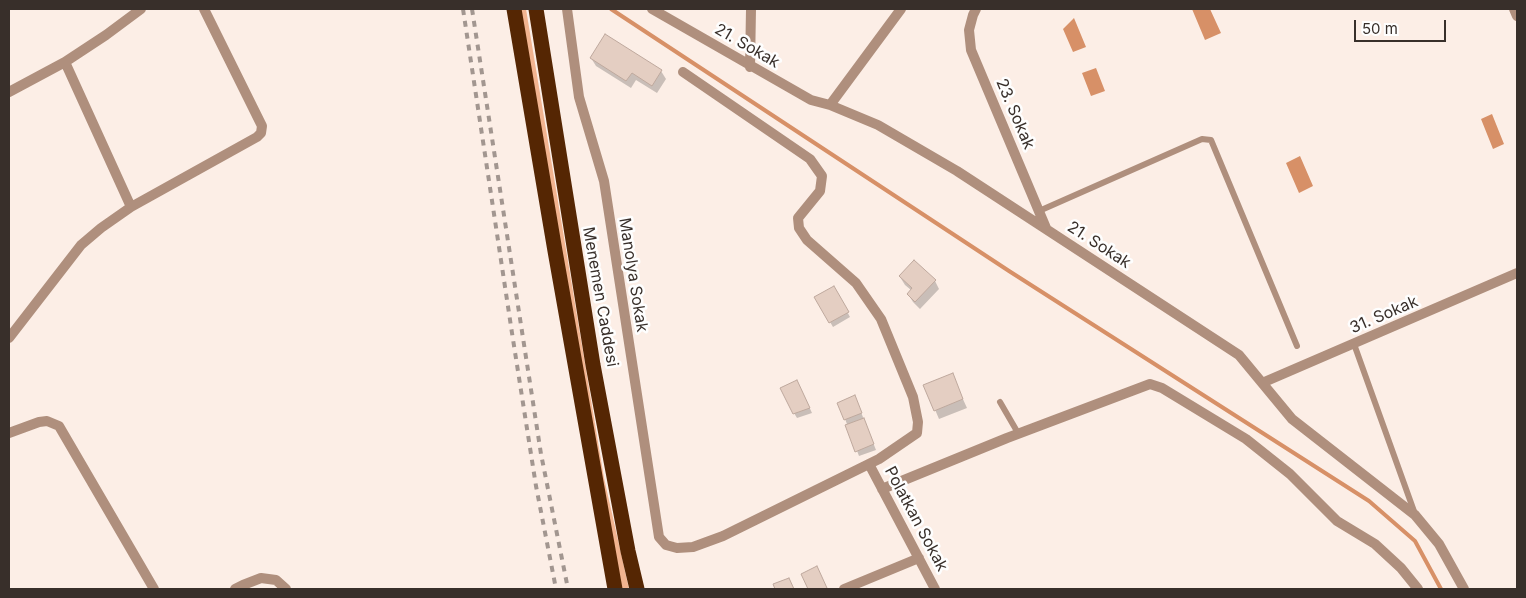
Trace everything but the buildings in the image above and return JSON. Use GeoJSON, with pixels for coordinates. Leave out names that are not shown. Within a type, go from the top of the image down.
{"type":"FeatureCollection","features":[{"type":"Feature","properties":{"kind":"highway"},"geometry":{"type":"LineString","coordinates":[[514,9],[555,251],[616,589]]}},
{"type":"Feature","properties":{"kind":"highway","name":"Menemen Caddesi"},"geometry":{"type":"LineString","coordinates":[[536,9],[593,364],[628,552],[637,589]]}},
{"type":"Feature","properties":{"kind":"street"},"geometry":{"type":"LineString","coordinates":[[9,92],[65,62],[141,9]]}},
{"type":"Feature","properties":{"kind":"street"},"geometry":{"type":"LineString","coordinates":[[9,338],[81,245],[131,207],[261,133],[262,126],[204,9]]}},
{"type":"Feature","properties":{"kind":"street","name":"Manolya Sokak"},"geometry":{"type":"LineString","coordinates":[[567,9],[579,97],[604,180],[659,536],[666,545],[677,548],[693,547],[723,536],[869,464]]}},
{"type":"Feature","properties":{"kind":"street","name":"21. Sokak"},"geometry":{"type":"LineString","coordinates":[[652,9],[750,67],[811,100],[830,105],[878,125],[949,166],[1239,355],[1292,419],[1415,515],[1439,544],[1464,589]]}},
{"type":"Feature","properties":{"kind":"street"},"geometry":{"type":"LineString","coordinates":[[750,67],[751,9]]}},
{"type":"Feature","properties":{"kind":"street"},"geometry":{"type":"LineString","coordinates":[[830,105],[901,9]]}},
{"type":"Feature","properties":{"kind":"street","name":"23. Sokak"},"geometry":{"type":"LineString","coordinates":[[976,9],[972,15],[969,30],[971,50],[1047,229]]}},
{"type":"Feature","properties":{"kind":"street"},"geometry":{"type":"LineString","coordinates":[[1514,9],[1517,16]]}},
{"type":"Feature","properties":{"kind":"street"},"geometry":{"type":"LineString","coordinates":[[65,62],[131,207]]}},
{"type":"Feature","properties":{"kind":"street"},"geometry":{"type":"LineString","coordinates":[[683,72],[810,159],[822,176],[820,191],[798,218],[799,228],[806,240],[856,283],[882,319],[913,397],[918,422],[916,433],[869,464]]}},
{"type":"Feature","properties":{"kind":"street","name":"31. Sokak"},"geometry":{"type":"LineString","coordinates":[[1262,383],[1517,273]]}},
{"type":"Feature","properties":{"kind":"street"},"geometry":{"type":"LineString","coordinates":[[882,488],[1018,433],[1150,384],[1162,388],[1246,439],[1290,474],[1336,521],[1375,544],[1401,568],[1418,589]]}},
{"type":"Feature","properties":{"kind":"street"},"geometry":{"type":"LineString","coordinates":[[9,433],[39,422],[47,421],[60,426],[154,589]]}},
{"type":"Feature","properties":{"kind":"street","name":"Polatkan Sokak"},"geometry":{"type":"LineString","coordinates":[[869,464],[935,589]]}},
{"type":"Feature","properties":{"kind":"street"},"geometry":{"type":"LineString","coordinates":[[844,589],[919,558]]}},
{"type":"Feature","properties":{"kind":"street"},"geometry":{"type":"LineString","coordinates":[[235,589],[261,578],[276,580],[286,589]]}},
{"type":"Feature","properties":{"kind":"lane"},"geometry":{"type":"LineString","coordinates":[[1039,211],[1202,139],[1211,140],[1297,346]]}},
{"type":"Feature","properties":{"kind":"lane"},"geometry":{"type":"LineString","coordinates":[[1354,344],[1415,515]]}},
{"type":"Feature","properties":{"kind":"lane"},"geometry":{"type":"LineString","coordinates":[[1000,402],[1018,433]]}},
{"type":"Feature","properties":{"kind":"shaded area"},"geometry":{"type":"Polygon","coordinates":[[[520,9],[526,9],[604,478],[629,589],[622,589],[598,478],[520,9]]]}},
{"type":"Feature","properties":{"kind":"shaded area"},"geometry":{"type":"Polygon","coordinates":[[[1192,9],[1210,9],[1221,33],[1205,40],[1192,9]]]}},
{"type":"Feature","properties":{"kind":"shaded area"},"geometry":{"type":"Polygon","coordinates":[[[1074,18],[1086,47],[1073,52],[1063,29],[1074,18]]]}},
{"type":"Feature","properties":{"kind":"shaded area"},"geometry":{"type":"Polygon","coordinates":[[[1096,68],[1105,91],[1091,96],[1082,73],[1096,68]]]}},
{"type":"Feature","properties":{"kind":"shaded area"},"geometry":{"type":"Polygon","coordinates":[[[1492,114],[1504,144],[1493,149],[1481,119],[1492,114]]]}},
{"type":"Feature","properties":{"kind":"shaded area"},"geometry":{"type":"Polygon","coordinates":[[[1300,156],[1313,186],[1299,193],[1286,163],[1300,156]]]}},
{"type":"Feature","properties":{"kind":"waterway"},"geometry":{"type":"LineString","coordinates":[[611,9],[1009,271],[1369,501],[1415,541],[1441,589]]}},
{"type":"Feature","properties":{"kind":"railway"},"geometry":{"type":"LineString","coordinates":[[463,9],[536,486],[556,589]]}},
{"type":"Feature","properties":{"kind":"railway"},"geometry":{"type":"LineString","coordinates":[[472,9],[541,454],[568,589]]}}]}
